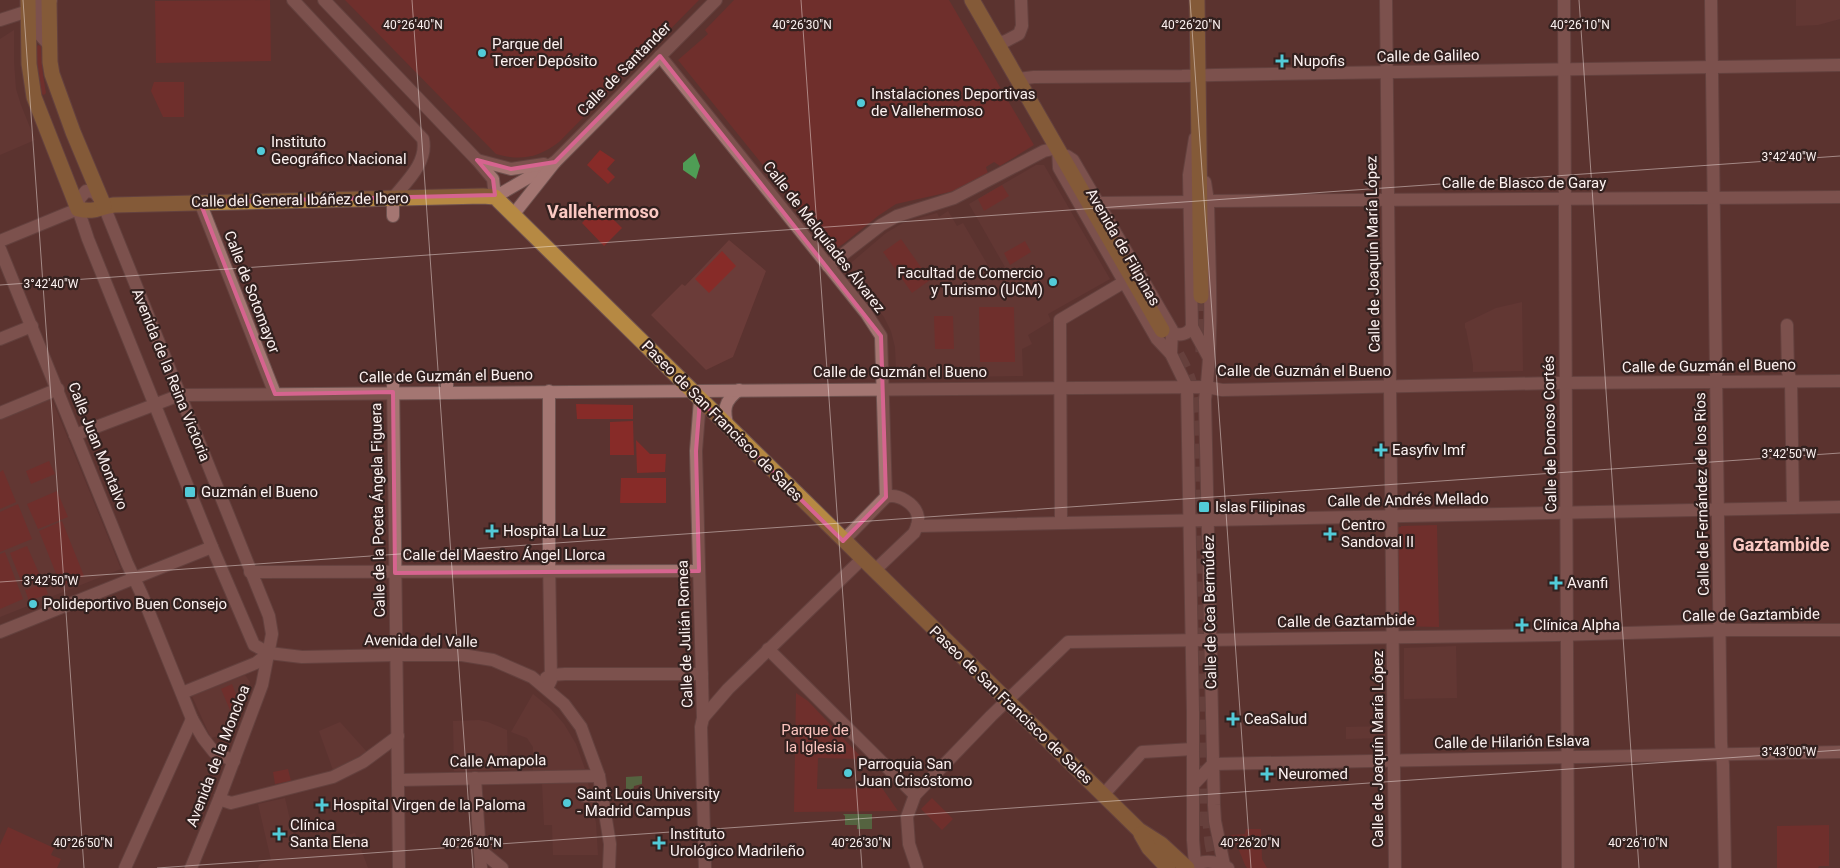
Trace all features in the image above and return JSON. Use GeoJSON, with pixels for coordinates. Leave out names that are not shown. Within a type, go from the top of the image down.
{"type":"FeatureCollection","features":[{"type":"Feature","properties":{"kind":"main road","name":"Avenida de Filipinas"},"geometry":{"type":"LineString","coordinates":[[972,0],[1167,331]]}},
{"type":"Feature","properties":{"kind":"main road","name":"Calle de Cea Bermúdez"},"geometry":{"type":"LineString","coordinates":[[1197,0],[1201,296]]}},
{"type":"Feature","properties":{"kind":"main road","name":"Avenida de la Reina Victoria"},"geometry":{"type":"LineString","coordinates":[[39,3],[50,46],[50,62],[56,87],[103,203]]}},
{"type":"Feature","properties":{"kind":"main road","name":"Avenida de la Reina Victoria"},"geometry":{"type":"LineString","coordinates":[[39,3],[29,64],[34,97],[77,208]]}},
{"type":"Feature","properties":{"kind":"main road","name":"Calle del General Ibáñez de Ibero"},"geometry":{"type":"LineString","coordinates":[[77,208],[96,211],[103,203],[495,197]]}},
{"type":"Feature","properties":{"kind":"main road","name":"Paseo de San Francisco de Sales"},"geometry":{"type":"LineString","coordinates":[[495,197],[1139,830],[1161,844],[1190,867]]}},
{"type":"Feature","properties":{"kind":"main road","name":"Paseo de San Francisco de Sales"},"geometry":{"type":"LineString","coordinates":[[1139,830],[1149,848],[1168,868]]}},
{"type":"Feature","properties":{"kind":"street"},"geometry":{"type":"LineString","coordinates":[[294,0],[424,139],[425,148],[415,171],[393,198],[393,216]]}},
{"type":"Feature","properties":{"kind":"street","name":"Paseo de San Francisco de Sales"},"geometry":{"type":"LineString","coordinates":[[324,0],[477,160],[493,179],[495,197]]}},
{"type":"Feature","properties":{"kind":"street","name":"Calle de Santander"},"geometry":{"type":"LineString","coordinates":[[513,215],[555,162],[716,0]]}},
{"type":"Feature","properties":{"kind":"street"},"geometry":{"type":"LineString","coordinates":[[996,41],[1004,42],[1019,34],[1022,26],[1022,0]]}},
{"type":"Feature","properties":{"kind":"street","name":"Calle de Joaquín María López"},"geometry":{"type":"LineString","coordinates":[[1386,0],[1395,868]]}},
{"type":"Feature","properties":{"kind":"street","name":"Calle de Donoso Cortés"},"geometry":{"type":"LineString","coordinates":[[1564,0],[1568,868]]}},
{"type":"Feature","properties":{"kind":"street","name":"Calle de Fernández de los Ríos"},"geometry":{"type":"LineString","coordinates":[[1711,0],[1725,868]]}},
{"type":"Feature","properties":{"kind":"street"},"geometry":{"type":"LineString","coordinates":[[0,20],[39,3]]}},
{"type":"Feature","properties":{"kind":"street","name":"Calle de Melquíades Álvarez"},"geometry":{"type":"LineString","coordinates":[[660,56],[866,313],[880,336],[886,496]]}},
{"type":"Feature","properties":{"kind":"street","name":"Calle de Galileo"},"geometry":{"type":"LineString","coordinates":[[1018,79],[1034,77],[1840,65]]}},
{"type":"Feature","properties":{"kind":"street","name":"Calle de Cea Bermúdez"},"geometry":{"type":"LineString","coordinates":[[1199,127],[1208,201],[1209,358],[1205,400],[1215,821],[1226,867]]}},
{"type":"Feature","properties":{"kind":"street","name":"Calle de Cea Bermúdez"},"geometry":{"type":"LineString","coordinates":[[1199,127],[1192,149],[1189,175],[1192,327],[1209,358]]}},
{"type":"Feature","properties":{"kind":"street"},"geometry":{"type":"LineString","coordinates":[[828,266],[881,225],[897,216],[954,198],[1044,151],[1058,148]]}},
{"type":"Feature","properties":{"kind":"street","name":"Avenida de Filipinas"},"geometry":{"type":"LineString","coordinates":[[1058,148],[1073,160],[1167,331]]}},
{"type":"Feature","properties":{"kind":"street","name":"Avenida de Filipinas"},"geometry":{"type":"LineString","coordinates":[[1058,148],[1060,168],[1157,339],[1171,354],[1187,387]]}},
{"type":"Feature","properties":{"kind":"street"},"geometry":{"type":"LineString","coordinates":[[477,160],[512,168],[533,167],[555,162]]}},
{"type":"Feature","properties":{"kind":"street","name":"Calle de Santander"},"geometry":{"type":"LineString","coordinates":[[495,197],[555,162]]}},
{"type":"Feature","properties":{"kind":"street","name":"Calle de Blasco de Garay"},"geometry":{"type":"LineString","coordinates":[[1208,201],[1840,197]]}},
{"type":"Feature","properties":{"kind":"street","name":"Calle de Sotomayor"},"geometry":{"type":"LineString","coordinates":[[200,202],[275,394]]}},
{"type":"Feature","properties":{"kind":"street"},"geometry":{"type":"LineString","coordinates":[[1098,203],[1190,202]]}},
{"type":"Feature","properties":{"kind":"street","name":"Avenida de la Reina Victoria"},"geometry":{"type":"LineString","coordinates":[[77,208],[212,547],[254,645],[269,653],[272,634],[268,616],[103,203]]}},
{"type":"Feature","properties":{"kind":"street"},"geometry":{"type":"LineString","coordinates":[[0,241],[77,208]]}},
{"type":"Feature","properties":{"kind":"street","name":"Calle Juan Montalvo"},"geometry":{"type":"LineString","coordinates":[[0,249],[192,719],[214,752],[234,761]]}},
{"type":"Feature","properties":{"kind":"street"},"geometry":{"type":"LineString","coordinates":[[1061,523],[1060,320],[1124,282]]}},
{"type":"Feature","properties":{"kind":"street"},"geometry":{"type":"LineString","coordinates":[[1787,325],[1788,372],[1791,381],[1793,508]]}},
{"type":"Feature","properties":{"kind":"street"},"geometry":{"type":"LineString","coordinates":[[0,339],[32,326]]}},
{"type":"Feature","properties":{"kind":"street"},"geometry":{"type":"LineString","coordinates":[[1171,354],[1167,331],[1185,334],[1192,327]]}},
{"type":"Feature","properties":{"kind":"street","name":"Calle de Guzmán el Bueno"},"geometry":{"type":"LineString","coordinates":[[75,435],[180,395],[275,394],[393,386],[447,386],[695,395],[739,390],[1187,387],[1207,387],[1222,390],[1566,383],[1840,382]]}},
{"type":"Feature","properties":{"kind":"street","name":"Calle de la Poeta Ángela Figuera"},"geometry":{"type":"LineString","coordinates":[[393,386],[399,868]]}},
{"type":"Feature","properties":{"kind":"street","name":"Calle de Cea Bermúdez"},"geometry":{"type":"LineString","coordinates":[[1187,387],[1193,749],[1193,840],[1190,867]]}},
{"type":"Feature","properties":{"kind":"street"},"geometry":{"type":"LineString","coordinates":[[0,412],[58,389]]}},
{"type":"Feature","properties":{"kind":"street"},"geometry":{"type":"LineString","coordinates":[[728,427],[724,412],[733,394],[739,390]]}},
{"type":"Feature","properties":{"kind":"street"},"geometry":{"type":"LineString","coordinates":[[549,391],[549,571],[546,682],[702,674],[706,693],[711,696],[714,697],[728,689]]}},
{"type":"Feature","properties":{"kind":"street","name":"Calle de Julián Romea"},"geometry":{"type":"LineString","coordinates":[[695,395],[705,868]]}},
{"type":"Feature","properties":{"kind":"street"},"geometry":{"type":"LineString","coordinates":[[844,541],[886,496],[897,496],[905,500],[914,509],[918,517],[914,533],[874,571]]}},
{"type":"Feature","properties":{"kind":"street","name":"Calle de Andrés Mellado"},"geometry":{"type":"LineString","coordinates":[[917,526],[1840,507]]}},
{"type":"Feature","properties":{"kind":"street"},"geometry":{"type":"LineString","coordinates":[[0,632],[212,547]]}},
{"type":"Feature","properties":{"kind":"street"},"geometry":{"type":"LineString","coordinates":[[703,718],[728,689],[768,649],[862,559]]}},
{"type":"Feature","properties":{"kind":"street","name":"Calle del Maestro Ángel Llorca"},"geometry":{"type":"LineString","coordinates":[[250,572],[699,571]]}},
{"type":"Feature","properties":{"kind":"street","name":"Calle de Gaztambide"},"geometry":{"type":"LineString","coordinates":[[915,794],[1068,642],[1720,630],[1840,630]]}},
{"type":"Feature","properties":{"kind":"street"},"geometry":{"type":"LineString","coordinates":[[768,649],[915,794],[907,817],[909,844],[917,868]]}},
{"type":"Feature","properties":{"kind":"street"},"geometry":{"type":"LineString","coordinates":[[182,693],[256,662],[269,653]]}},
{"type":"Feature","properties":{"kind":"street","name":"Avenida del Valle"},"geometry":{"type":"LineString","coordinates":[[269,653],[302,657],[396,654],[462,655],[481,657],[506,664],[546,682],[582,727],[599,776],[610,844],[609,868]]}},
{"type":"Feature","properties":{"kind":"street","name":"Avenida de la Moncloa"},"geometry":{"type":"LineString","coordinates":[[191,868],[262,685],[269,653]]}},
{"type":"Feature","properties":{"kind":"street"},"geometry":{"type":"LineString","coordinates":[[125,868],[192,719]]}},
{"type":"Feature","properties":{"kind":"street"},"geometry":{"type":"LineString","coordinates":[[220,797],[222,800],[231,803],[333,777],[363,762],[398,736]]}},
{"type":"Feature","properties":{"kind":"street"},"geometry":{"type":"LineString","coordinates":[[1103,795],[1142,752],[1193,749]]}},
{"type":"Feature","properties":{"kind":"street","name":"Calle de Hilarión Eslava"},"geometry":{"type":"LineString","coordinates":[[1213,764],[1840,752]]}},
{"type":"Feature","properties":{"kind":"street"},"geometry":{"type":"LineString","coordinates":[[1193,785],[1213,764]]}},
{"type":"Feature","properties":{"kind":"street","name":"Calle Amapola"},"geometry":{"type":"LineString","coordinates":[[398,780],[599,776]]}},
{"type":"Feature","properties":{"kind":"street"},"geometry":{"type":"LineString","coordinates":[[475,778],[481,868]]}},
{"type":"Feature","properties":{"kind":"street"},"geometry":{"type":"LineString","coordinates":[[584,796],[603,796]]}},
{"type":"Feature","properties":{"kind":"street"},"geometry":{"type":"LineString","coordinates":[[480,850],[502,868]]}},
{"type":"Feature","properties":{"kind":"street"},"geometry":{"type":"LineString","coordinates":[[1190,867],[1210,861],[1226,867]]}},
{"type":"Feature","properties":{"kind":"highlighted area"},"geometry":{"type":"Polygon","coordinates":[[[660,56],[881,336],[886,497],[843,541],[700,400],[696,451],[699,571],[395,573],[393,392],[275,394],[200,202],[495,195],[493,179],[477,160],[511,169],[555,162],[660,56]]]}},
{"type":"Feature","properties":{"kind":"shaded area"},"geometry":{"type":"Polygon","coordinates":[[[1796,0],[1840,0],[1840,19],[1818,25],[1796,26],[1796,0]]]}},
{"type":"Feature","properties":{"kind":"shaded area"},"geometry":{"type":"Polygon","coordinates":[[[14,30],[16,89],[35,140],[0,155],[0,39],[14,30]]]}},
{"type":"Feature","properties":{"kind":"shaded area"},"geometry":{"type":"Polygon","coordinates":[[[695,153],[700,166],[696,179],[683,170],[683,163],[695,153]]]}},
{"type":"Feature","properties":{"kind":"shaded area"},"geometry":{"type":"Polygon","coordinates":[[[1036,165],[1044,165],[1110,279],[1048,314],[1051,321],[1028,335],[1032,344],[1022,349],[1023,376],[904,378],[896,370],[895,347],[891,331],[884,317],[851,276],[852,262],[886,233],[903,223],[937,213],[939,217],[948,211],[957,226],[963,223],[993,274],[1005,267],[969,204],[1036,165]]]}},
{"type":"Feature","properties":{"kind":"shaded area"},"geometry":{"type":"Polygon","coordinates":[[[729,240],[766,271],[733,357],[706,370],[651,315],[682,284],[685,286],[729,240]]]}},
{"type":"Feature","properties":{"kind":"shaded area"},"geometry":{"type":"Polygon","coordinates":[[[1522,302],[1523,371],[1473,372],[1465,323],[1496,308],[1522,302]]]}},
{"type":"Feature","properties":{"kind":"shaded area"},"geometry":{"type":"Polygon","coordinates":[[[51,397],[121,569],[0,617],[0,418],[51,397]]]}},
{"type":"Feature","properties":{"kind":"shaded area"},"geometry":{"type":"Polygon","coordinates":[[[1456,646],[1457,698],[1404,699],[1404,648],[1456,646]]]}},
{"type":"Feature","properties":{"kind":"shaded area"},"geometry":{"type":"Polygon","coordinates":[[[245,675],[250,682],[233,732],[211,738],[192,696],[245,675]]]}},
{"type":"Feature","properties":{"kind":"shaded area"},"geometry":{"type":"Polygon","coordinates":[[[533,694],[550,708],[564,724],[576,744],[585,769],[533,771],[533,747],[527,738],[511,732],[533,694]]]}},
{"type":"Feature","properties":{"kind":"shaded area"},"geometry":{"type":"Polygon","coordinates":[[[479,720],[507,730],[508,770],[454,771],[453,721],[479,720]]]}},
{"type":"Feature","properties":{"kind":"shaded area"},"geometry":{"type":"Polygon","coordinates":[[[340,722],[367,752],[333,770],[319,731],[340,722]]]}},
{"type":"Feature","properties":{"kind":"shaded area"},"geometry":{"type":"Polygon","coordinates":[[[1385,726],[1385,738],[1346,739],[1346,727],[1385,726]]]}},
{"type":"Feature","properties":{"kind":"shaded area"},"geometry":{"type":"Polygon","coordinates":[[[642,776],[642,784],[634,786],[633,792],[626,790],[626,777],[642,776]]]}},
{"type":"Feature","properties":{"kind":"shaded area","name":"Saint Louis University - Madrid Campus"},"geometry":{"type":"Polygon","coordinates":[[[542,783],[588,783],[596,823],[598,855],[553,855],[552,825],[544,825],[542,783]]]}},
{"type":"Feature","properties":{"kind":"shaded area","name":"Clínica Santa Elena"},"geometry":{"type":"Polygon","coordinates":[[[285,798],[297,850],[355,833],[368,868],[258,868],[259,865],[271,860],[258,804],[285,798]]]}},
{"type":"Feature","properties":{"kind":"shaded area"},"geometry":{"type":"Polygon","coordinates":[[[843,814],[872,814],[872,829],[857,829],[857,825],[845,825],[845,816],[843,814]]]}},
{"type":"Feature","properties":{"kind":"green space"},"geometry":{"type":"Polygon","coordinates":[[[270,0],[271,61],[156,63],[155,1],[270,0]]]}},
{"type":"Feature","properties":{"kind":"green space"},"geometry":{"type":"Polygon","coordinates":[[[345,0],[699,0],[559,142],[536,155],[513,157],[496,154],[345,0]]]}},
{"type":"Feature","properties":{"kind":"green space","name":"Instalaciones Deportivas de Vallehermoso"},"geometry":{"type":"Polygon","coordinates":[[[734,0],[949,0],[1034,145],[1000,166],[994,162],[986,167],[988,174],[954,191],[896,204],[843,244],[831,248],[678,60],[708,34],[705,30],[734,0]]]}},
{"type":"Feature","properties":{"kind":"green space"},"geometry":{"type":"Polygon","coordinates":[[[38,45],[41,46],[46,93],[44,95],[42,94],[38,77],[36,48],[38,45]]]}},
{"type":"Feature","properties":{"kind":"green space"},"geometry":{"type":"Polygon","coordinates":[[[154,82],[184,82],[184,117],[163,117],[151,91],[154,82]]]}},
{"type":"Feature","properties":{"kind":"green space"},"geometry":{"type":"Polygon","coordinates":[[[600,150],[615,160],[607,169],[615,177],[608,184],[587,165],[600,150]]]}},
{"type":"Feature","properties":{"kind":"green space"},"geometry":{"type":"Polygon","coordinates":[[[1002,185],[1009,196],[984,211],[978,199],[1002,185]]]}},
{"type":"Feature","properties":{"kind":"green space"},"geometry":{"type":"Polygon","coordinates":[[[599,205],[622,228],[604,246],[582,223],[599,205]]]}},
{"type":"Feature","properties":{"kind":"green space"},"geometry":{"type":"Polygon","coordinates":[[[901,239],[930,280],[912,293],[883,252],[901,239]]]}},
{"type":"Feature","properties":{"kind":"green space"},"geometry":{"type":"Polygon","coordinates":[[[1025,241],[1031,252],[1010,265],[1004,253],[1025,241]]]}},
{"type":"Feature","properties":{"kind":"green space"},"geometry":{"type":"Polygon","coordinates":[[[722,251],[736,266],[709,293],[695,279],[722,251]]]}},
{"type":"Feature","properties":{"kind":"green space"},"geometry":{"type":"Polygon","coordinates":[[[979,307],[1014,307],[1015,362],[980,362],[979,307]]]}},
{"type":"Feature","properties":{"kind":"green space"},"geometry":{"type":"Polygon","coordinates":[[[934,316],[953,316],[954,349],[935,349],[934,316]]]}},
{"type":"Feature","properties":{"kind":"green space"},"geometry":{"type":"Polygon","coordinates":[[[576,404],[633,405],[633,419],[577,419],[576,404]]]}},
{"type":"Feature","properties":{"kind":"green space"},"geometry":{"type":"Polygon","coordinates":[[[633,421],[634,455],[610,455],[610,422],[633,421]]]}},
{"type":"Feature","properties":{"kind":"green space"},"geometry":{"type":"Polygon","coordinates":[[[636,440],[650,454],[666,454],[665,472],[637,473],[636,440]]]}},
{"type":"Feature","properties":{"kind":"green space"},"geometry":{"type":"Polygon","coordinates":[[[49,461],[55,474],[31,484],[26,471],[49,461]]]}},
{"type":"Feature","properties":{"kind":"green space"},"geometry":{"type":"Polygon","coordinates":[[[3,470],[16,502],[0,509],[0,472],[3,470]]]}},
{"type":"Feature","properties":{"kind":"green space"},"geometry":{"type":"Polygon","coordinates":[[[621,478],[666,478],[666,503],[620,503],[621,478]]]}},
{"type":"Feature","properties":{"kind":"green space"},"geometry":{"type":"Polygon","coordinates":[[[57,491],[68,517],[38,529],[27,504],[57,491]]]}},
{"type":"Feature","properties":{"kind":"green space"},"geometry":{"type":"Polygon","coordinates":[[[18,504],[32,539],[0,552],[0,512],[18,504]]]}},
{"type":"Feature","properties":{"kind":"green space"},"geometry":{"type":"Polygon","coordinates":[[[62,521],[84,576],[61,586],[39,531],[62,521]]]}},
{"type":"Feature","properties":{"kind":"green space"},"geometry":{"type":"Polygon","coordinates":[[[1437,525],[1439,627],[1393,626],[1392,528],[1437,525]]]}},
{"type":"Feature","properties":{"kind":"green space"},"geometry":{"type":"Polygon","coordinates":[[[27,546],[41,578],[23,586],[10,553],[27,546]]]}},
{"type":"Feature","properties":{"kind":"green space"},"geometry":{"type":"Polygon","coordinates":[[[5,552],[23,599],[0,609],[0,554],[5,552]]]}},
{"type":"Feature","properties":{"kind":"green space"},"geometry":{"type":"Polygon","coordinates":[[[44,583],[48,594],[29,601],[25,590],[44,583]]]}},
{"type":"Feature","properties":{"kind":"green space"},"geometry":{"type":"Polygon","coordinates":[[[232,684],[240,705],[230,710],[221,689],[232,684]]]}},
{"type":"Feature","properties":{"kind":"green space","name":"Parque de la Iglesia"},"geometry":{"type":"Polygon","coordinates":[[[796,693],[808,701],[863,759],[818,758],[817,789],[882,788],[898,811],[794,812],[796,693]]]}},
{"type":"Feature","properties":{"kind":"green space"},"geometry":{"type":"Polygon","coordinates":[[[288,769],[291,781],[275,784],[273,772],[288,769]]]}},
{"type":"Feature","properties":{"kind":"green space"},"geometry":{"type":"Polygon","coordinates":[[[932,798],[953,819],[942,830],[921,809],[932,798]]]}},
{"type":"Feature","properties":{"kind":"green space"},"geometry":{"type":"Polygon","coordinates":[[[1829,825],[1829,866],[1819,866],[1818,868],[1777,868],[1777,826],[1829,825]]]}},
{"type":"Feature","properties":{"kind":"green space"},"geometry":{"type":"Polygon","coordinates":[[[8,827],[54,848],[51,855],[61,859],[57,868],[0,868],[0,845],[8,827]]]}},
{"type":"Feature","properties":{"kind":"green space"},"geometry":{"type":"Polygon","coordinates":[[[1246,829],[1261,829],[1262,859],[1267,868],[1247,868],[1245,865],[1236,843],[1230,835],[1245,834],[1246,829]]]}},
{"type":"Feature","properties":{"kind":"tunnel"},"geometry":{"type":"LineString","coordinates":[[1201,296],[1203,352]]}},
{"type":"Feature","properties":{"kind":"tunnel"},"geometry":{"type":"LineString","coordinates":[[1177,355],[1190,384],[1197,434],[1202,826]]}},
{"type":"Feature","properties":{"kind":"tunnel"},"geometry":{"type":"LineString","coordinates":[[1209,813],[1217,868]]}},
{"type":"Feature","properties":{"kind":"place","name":"Parque del Tercer Depósito"},"geometry":{"type":"Point","coordinates":[482,53]}},
{"type":"Feature","properties":{"kind":"place","name":"Nupofis"},"geometry":{"type":"Point","coordinates":[1282,61]}},
{"type":"Feature","properties":{"kind":"place","name":"Instalaciones Deportivas de Vallehermoso"},"geometry":{"type":"Point","coordinates":[861,103]}},
{"type":"Feature","properties":{"kind":"place","name":"Instituto Geográfico Nacional"},"geometry":{"type":"Point","coordinates":[261,151]}},
{"type":"Feature","properties":{"kind":"place","name":"Facultad de Comercio y Turismo (UCM)"},"geometry":{"type":"Point","coordinates":[1053,282]}},
{"type":"Feature","properties":{"kind":"place","name":"Easyfiv Imf"},"geometry":{"type":"Point","coordinates":[1381,450]}},
{"type":"Feature","properties":{"kind":"place","name":"Guzmán el Bueno"},"geometry":{"type":"Point","coordinates":[190,492]}},
{"type":"Feature","properties":{"kind":"place","name":"Islas Filipinas"},"geometry":{"type":"Point","coordinates":[1204,507]}},
{"type":"Feature","properties":{"kind":"place","name":"Hospital La Luz"},"geometry":{"type":"Point","coordinates":[492,531]}},
{"type":"Feature","properties":{"kind":"place","name":"Centro Sandoval II"},"geometry":{"type":"Point","coordinates":[1330,534]}},
{"type":"Feature","properties":{"kind":"place","name":"Avanfi"},"geometry":{"type":"Point","coordinates":[1556,583]}},
{"type":"Feature","properties":{"kind":"place","name":"Polideportivo Buen Consejo"},"geometry":{"type":"Point","coordinates":[33,604]}},
{"type":"Feature","properties":{"kind":"place","name":"Clínica Alpha"},"geometry":{"type":"Point","coordinates":[1522,625]}},
{"type":"Feature","properties":{"kind":"place","name":"CeaSalud"},"geometry":{"type":"Point","coordinates":[1233,719]}},
{"type":"Feature","properties":{"kind":"place","name":"Parroquia San Juan Crisóstomo"},"geometry":{"type":"Point","coordinates":[848,773]}},
{"type":"Feature","properties":{"kind":"place","name":"Neuromed"},"geometry":{"type":"Point","coordinates":[1267,774]}},
{"type":"Feature","properties":{"kind":"place","name":"Saint Louis University - Madrid Campus"},"geometry":{"type":"Point","coordinates":[567,803]}},
{"type":"Feature","properties":{"kind":"place","name":"Hospital Virgen de la Paloma"},"geometry":{"type":"Point","coordinates":[322,805]}},
{"type":"Feature","properties":{"kind":"place","name":"Clínica Santa Elena"},"geometry":{"type":"Point","coordinates":[279,834]}},
{"type":"Feature","properties":{"kind":"place","name":"Instituto Urológico Madrileño"},"geometry":{"type":"Point","coordinates":[659,843]}},
{"type":"Feature","properties":{"kind":"district","name":"Vallehermoso"},"geometry":{"type":"Point","coordinates":[603,212]}},
{"type":"Feature","properties":{"kind":"district","name":"Gaztambide"},"geometry":{"type":"Point","coordinates":[1781,545]}}]}
